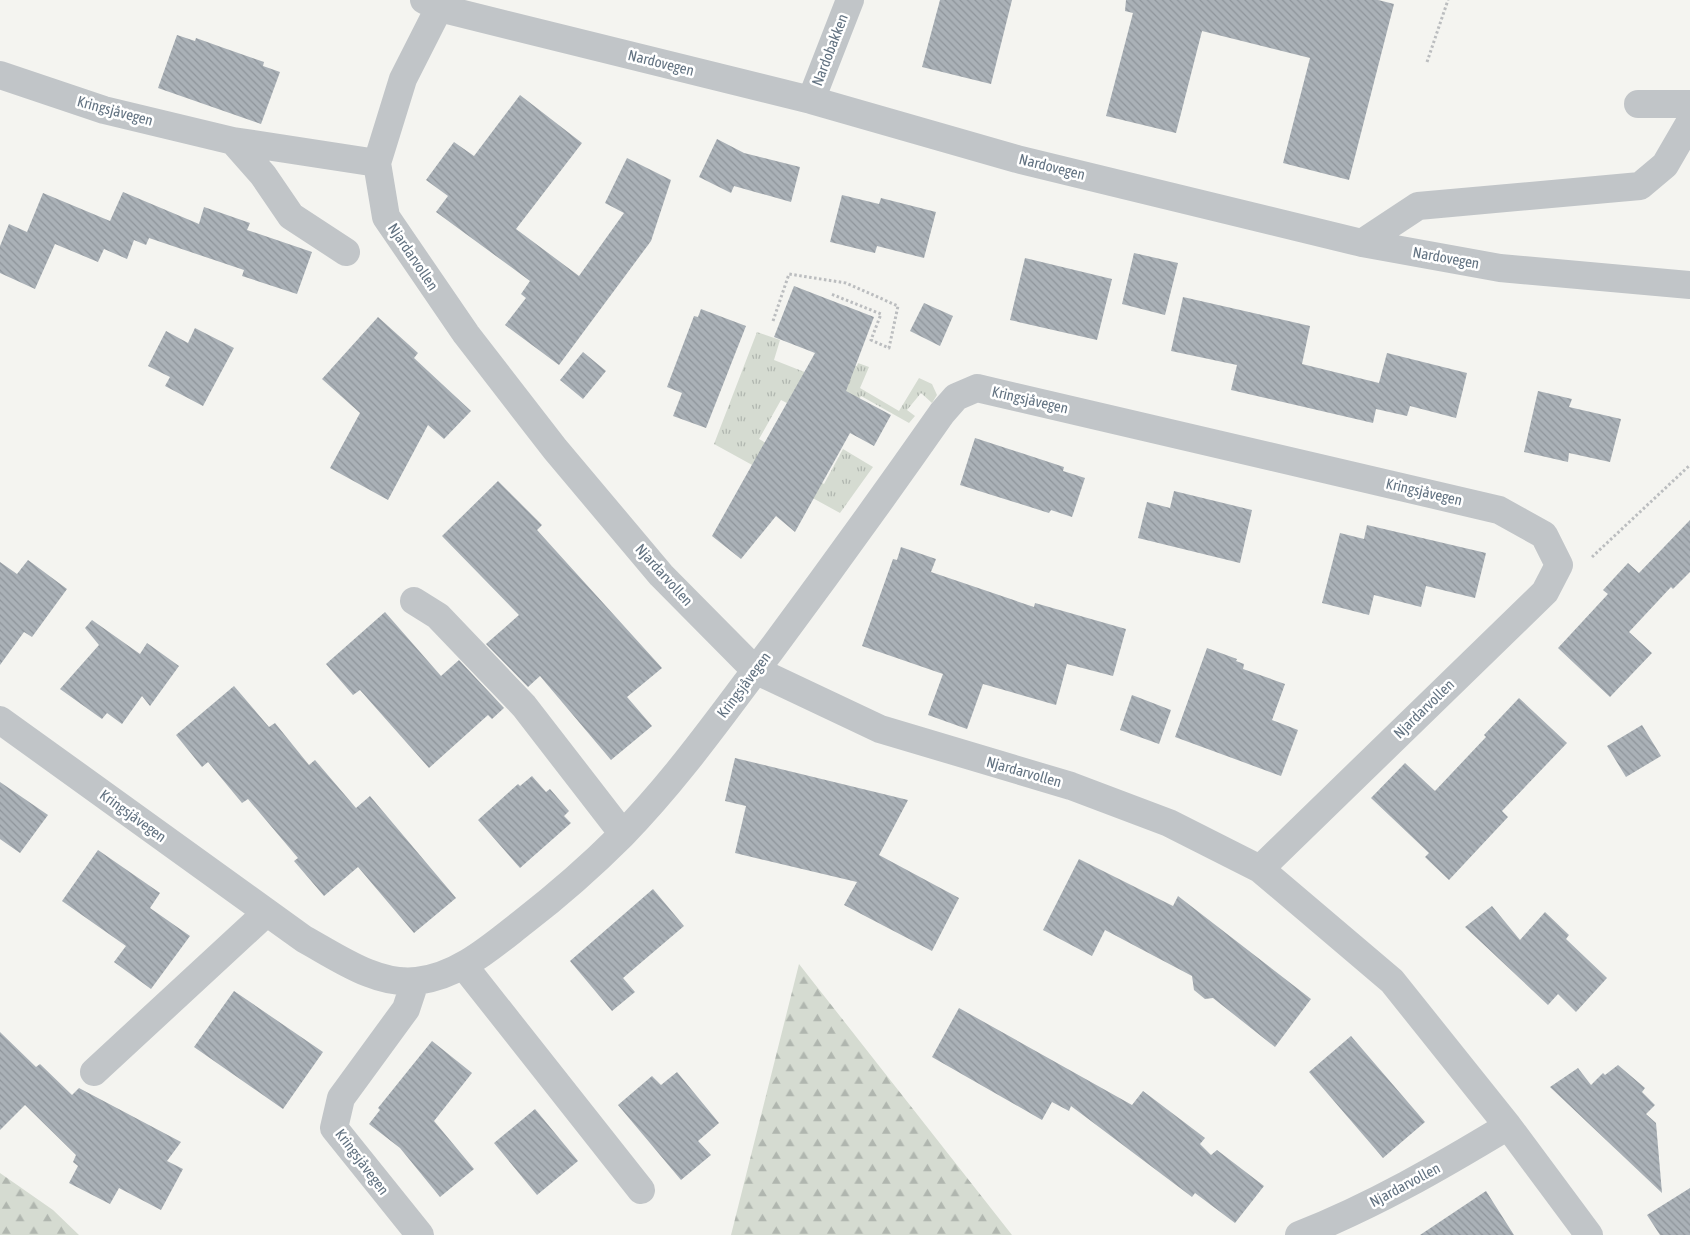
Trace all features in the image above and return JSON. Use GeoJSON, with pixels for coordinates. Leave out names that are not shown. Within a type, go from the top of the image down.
{"type":"FeatureCollection","features":[{"type":"Feature","properties":{"kind":"street","name":"Nardobakken"},"geometry":{"type":"LineString","coordinates":[[810,100],[850,0]]}},
{"type":"Feature","properties":{"kind":"street","name":"Nardovegen"},"geometry":{"type":"LineString","coordinates":[[432,4],[810,100],[1017,159],[1362,243],[1500,268],[1690,285]]}},
{"type":"Feature","properties":{"kind":"street","name":"Njardarvollen"},"geometry":{"type":"LineString","coordinates":[[432,4],[402,80],[377,164],[386,217],[466,334],[556,449],[660,575],[755,670],[880,729],[1071,786],[1169,823],[1260,869],[1392,981],[1508,1126],[1588,1235]]}},
{"type":"Feature","properties":{"kind":"street","name":"Kringsjåvegen"},"geometry":{"type":"LineString","coordinates":[[0,76],[104,110],[233,141],[377,164]]}},
{"type":"Feature","properties":{"kind":"street"},"geometry":{"type":"LineString","coordinates":[[1638,104],[1690,104]]}},
{"type":"Feature","properties":{"kind":"street"},"geometry":{"type":"LineString","coordinates":[[1362,243],[1418,206],[1640,186],[1665,165],[1690,122]]}},
{"type":"Feature","properties":{"kind":"street"},"geometry":{"type":"LineString","coordinates":[[233,141],[263,176],[291,216],[346,252]]}},
{"type":"Feature","properties":{"kind":"street","name":"Kringsjåvegen"},"geometry":{"type":"LineString","coordinates":[[0,720],[304,939],[374,975],[415,982],[437,978],[464,966],[566,888],[623,834],[681,767],[755,670],[864,526],[942,413],[956,397],[977,388],[1499,510],[1544,535],[1559,565]]}},
{"type":"Feature","properties":{"kind":"street","name":"Njardarvollen"},"geometry":{"type":"LineString","coordinates":[[1260,869],[1545,592],[1559,565]]}},
{"type":"Feature","properties":{"kind":"street"},"geometry":{"type":"LineString","coordinates":[[414,601],[438,616],[524,706],[623,834]]}},
{"type":"Feature","properties":{"kind":"street"},"geometry":{"type":"LineString","coordinates":[[94,1072],[266,913]]}},
{"type":"Feature","properties":{"kind":"street"},"geometry":{"type":"LineString","coordinates":[[464,966],[641,1190]]}},
{"type":"Feature","properties":{"kind":"street","name":"Kringsjåvegen"},"geometry":{"type":"LineString","coordinates":[[415,982],[406,1009],[341,1098],[334,1128],[420,1235]]}},
{"type":"Feature","properties":{"kind":"street","name":"Njardarvollen"},"geometry":{"type":"LineString","coordinates":[[1299,1235],[1340,1219],[1423,1177],[1508,1126]]}},
{"type":"Feature","properties":{"kind":"path"},"geometry":{"type":"LineString","coordinates":[[1427,62],[1448,0]]}},
{"type":"Feature","properties":{"kind":"path"},"geometry":{"type":"LineString","coordinates":[[773,321],[789,274],[846,283],[898,306],[889,348],[871,340],[881,314],[831,294]]}},
{"type":"Feature","properties":{"kind":"path"},"geometry":{"type":"LineString","coordinates":[[1559,565],[1580,568],[1690,465]]}},
{"type":"Feature","properties":{"kind":"green space"},"geometry":{"type":"Polygon","coordinates":[[[757,332],[780,340],[774,360],[840,386],[848,364],[857,366],[858,363],[869,367],[860,388],[899,411],[919,378],[932,384],[937,395],[932,403],[921,393],[907,410],[915,416],[909,423],[861,396],[854,408],[806,413],[781,400],[759,439],[796,460],[793,467],[824,484],[843,449],[873,467],[840,513],[714,444],[757,332]]]}},
{"type":"Feature","properties":{"kind":"green space"},"geometry":{"type":"Polygon","coordinates":[[[799,964],[1012,1235],[731,1235],[799,964]]]}},
{"type":"Feature","properties":{"kind":"green space"},"geometry":{"type":"Polygon","coordinates":[[[0,1173],[53,1210],[79,1235],[0,1235],[0,1173]]]}},
{"type":"Feature","properties":{"kind":"building"},"geometry":{"type":"Polygon","coordinates":[[[940,0],[1012,0],[991,84],[922,67],[940,0]]]}},
{"type":"Feature","properties":{"kind":"building"},"geometry":{"type":"Polygon","coordinates":[[[1126,0],[1378,0],[1394,4],[1349,180],[1283,163],[1310,58],[1202,31],[1176,133],[1106,116],[1133,13],[1125,11],[1126,0]]]}},
{"type":"Feature","properties":{"kind":"building"},"geometry":{"type":"Polygon","coordinates":[[[177,35],[195,41],[196,38],[264,62],[263,66],[280,72],[261,124],[158,88],[177,35]]]}},
{"type":"Feature","properties":{"kind":"building"},"geometry":{"type":"Polygon","coordinates":[[[520,95],[582,143],[516,229],[579,276],[624,213],[605,203],[627,158],[671,180],[651,241],[559,365],[505,325],[526,298],[521,294],[530,281],[436,212],[448,196],[426,180],[454,142],[474,156],[520,95]]]}},
{"type":"Feature","properties":{"kind":"building"},"geometry":{"type":"Polygon","coordinates":[[[717,139],[744,153],[800,167],[791,202],[734,186],[731,193],[699,177],[717,139]]]}},
{"type":"Feature","properties":{"kind":"building"},"geometry":{"type":"Polygon","coordinates":[[[123,192],[199,224],[204,207],[250,223],[247,230],[312,252],[297,294],[242,276],[244,270],[149,238],[146,245],[134,240],[127,259],[104,249],[98,262],[55,244],[35,289],[0,273],[0,246],[9,224],[27,232],[43,193],[110,221],[123,192]]]}},
{"type":"Feature","properties":{"kind":"building"},"geometry":{"type":"Polygon","coordinates":[[[842,195],[879,204],[881,198],[936,212],[924,258],[877,246],[875,253],[830,242],[842,195]]]}},
{"type":"Feature","properties":{"kind":"building"},"geometry":{"type":"Polygon","coordinates":[[[1134,253],[1178,263],[1165,315],[1122,304],[1134,253]]]}},
{"type":"Feature","properties":{"kind":"building"},"geometry":{"type":"Polygon","coordinates":[[[1025,258],[1112,279],[1097,340],[1010,320],[1025,258]]]}},
{"type":"Feature","properties":{"kind":"building"},"geometry":{"type":"Polygon","coordinates":[[[794,286],[874,317],[846,391],[891,415],[874,446],[850,433],[795,532],[776,516],[741,559],[712,536],[815,353],[774,337],[794,286]]]}},
{"type":"Feature","properties":{"kind":"building"},"geometry":{"type":"Polygon","coordinates":[[[1183,297],[1310,326],[1302,364],[1379,383],[1387,353],[1467,373],[1456,418],[1410,406],[1407,416],[1376,409],[1373,423],[1231,390],[1237,365],[1171,351],[1183,297]]]}},
{"type":"Feature","properties":{"kind":"building"},"geometry":{"type":"Polygon","coordinates":[[[924,303],[953,316],[940,346],[910,331],[924,303]]]}},
{"type":"Feature","properties":{"kind":"building"},"geometry":{"type":"Polygon","coordinates":[[[701,309],[746,326],[706,428],[673,416],[682,393],[667,387],[694,316],[698,317],[701,309]]]}},
{"type":"Feature","properties":{"kind":"building"},"geometry":{"type":"Polygon","coordinates":[[[378,317],[418,353],[414,358],[471,411],[444,439],[428,425],[388,500],[330,468],[360,413],[322,379],[378,317]]]}},
{"type":"Feature","properties":{"kind":"building"},"geometry":{"type":"Polygon","coordinates":[[[195,328],[234,348],[203,406],[165,386],[170,377],[148,366],[166,331],[188,343],[195,328]]]}},
{"type":"Feature","properties":{"kind":"building"},"geometry":{"type":"Polygon","coordinates":[[[583,352],[606,371],[583,399],[560,380],[583,352]]]}},
{"type":"Feature","properties":{"kind":"building"},"geometry":{"type":"Polygon","coordinates":[[[1538,391],[1572,399],[1569,407],[1621,419],[1610,462],[1569,453],[1568,462],[1524,452],[1538,391]]]}},
{"type":"Feature","properties":{"kind":"building"},"geometry":{"type":"Polygon","coordinates":[[[975,438],[1064,467],[1063,471],[1085,478],[1072,517],[1051,510],[1049,513],[960,485],[975,438]]]}},
{"type":"Feature","properties":{"kind":"building"},"geometry":{"type":"Polygon","coordinates":[[[498,481],[542,525],[537,530],[662,668],[627,697],[652,726],[611,760],[540,676],[528,687],[486,644],[519,615],[442,536],[498,481]]]}},
{"type":"Feature","properties":{"kind":"building"},"geometry":{"type":"Polygon","coordinates":[[[1174,491],[1252,510],[1240,563],[1138,538],[1147,502],[1170,508],[1174,491]]]}},
{"type":"Feature","properties":{"kind":"building"},"geometry":{"type":"Polygon","coordinates":[[[1690,520],[1690,572],[1673,589],[1671,587],[1629,632],[1652,653],[1610,697],[1558,648],[1608,594],[1603,590],[1628,563],[1639,573],[1690,520]]]}},
{"type":"Feature","properties":{"kind":"building"},"geometry":{"type":"Polygon","coordinates":[[[1367,525],[1486,553],[1475,598],[1426,586],[1421,607],[1374,595],[1369,615],[1322,603],[1340,533],[1364,539],[1367,525]]]}},
{"type":"Feature","properties":{"kind":"building"},"geometry":{"type":"Polygon","coordinates":[[[901,547],[936,559],[931,572],[1034,607],[1035,603],[1126,629],[1113,676],[1067,664],[1056,705],[983,684],[967,729],[928,715],[943,674],[862,646],[893,559],[897,560],[901,547]]]}},
{"type":"Feature","properties":{"kind":"building"},"geometry":{"type":"Polygon","coordinates":[[[28,560],[67,589],[32,637],[24,632],[0,665],[0,562],[17,574],[28,560]]]}},
{"type":"Feature","properties":{"kind":"building"},"geometry":{"type":"Polygon","coordinates":[[[385,612],[441,676],[459,660],[504,708],[492,719],[488,715],[429,768],[360,690],[353,695],[326,664],[385,612]]]}},
{"type":"Feature","properties":{"kind":"building"},"geometry":{"type":"Polygon","coordinates":[[[92,620],[140,654],[147,643],[179,666],[150,706],[142,696],[122,724],[107,713],[102,719],[60,689],[99,645],[85,628],[92,620]]]}},
{"type":"Feature","properties":{"kind":"building"},"geometry":{"type":"Polygon","coordinates":[[[1207,648],[1237,659],[1236,661],[1244,664],[1243,669],[1285,684],[1272,720],[1298,730],[1281,776],[1175,737],[1207,648]]]}},
{"type":"Feature","properties":{"kind":"building"},"geometry":{"type":"Polygon","coordinates":[[[234,686],[269,727],[275,723],[309,765],[315,760],[356,808],[370,796],[456,898],[414,933],[358,867],[324,896],[294,861],[298,858],[248,799],[242,803],[208,762],[202,767],[176,735],[234,686]]]}},
{"type":"Feature","properties":{"kind":"building"},"geometry":{"type":"Polygon","coordinates":[[[1132,695],[1171,710],[1159,744],[1120,730],[1132,695]]]}},
{"type":"Feature","properties":{"kind":"building"},"geometry":{"type":"Polygon","coordinates":[[[1519,698],[1567,743],[1502,811],[1508,817],[1449,880],[1425,857],[1429,853],[1371,798],[1405,763],[1435,791],[1486,737],[1484,735],[1519,698]]]}},
{"type":"Feature","properties":{"kind":"building"},"geometry":{"type":"Polygon","coordinates":[[[1642,725],[1661,756],[1626,777],[1607,746],[1642,725]]]}},
{"type":"Feature","properties":{"kind":"building"},"geometry":{"type":"Polygon","coordinates":[[[735,758],[908,800],[879,855],[959,898],[932,951],[844,905],[857,882],[735,853],[746,806],[725,801],[735,758]]]}},
{"type":"Feature","properties":{"kind":"building"},"geometry":{"type":"Polygon","coordinates":[[[532,776],[546,792],[550,789],[569,811],[564,816],[571,823],[520,868],[478,820],[518,784],[520,786],[532,776]]]}},
{"type":"Feature","properties":{"kind":"building"},"geometry":{"type":"Polygon","coordinates":[[[0,782],[48,815],[20,853],[0,839],[0,782]]]}},
{"type":"Feature","properties":{"kind":"building"},"geometry":{"type":"Polygon","coordinates":[[[98,850],[160,893],[150,908],[190,936],[151,989],[114,962],[126,946],[62,901],[98,850]]]}},
{"type":"Feature","properties":{"kind":"building"},"geometry":{"type":"Polygon","coordinates":[[[1079,859],[1173,906],[1178,896],[1311,999],[1275,1047],[1213,998],[1205,999],[1194,990],[1192,976],[1105,930],[1092,956],[1043,930],[1079,859]]]}},
{"type":"Feature","properties":{"kind":"building"},"geometry":{"type":"Polygon","coordinates":[[[653,889],[684,926],[623,978],[635,992],[612,1011],[570,961],[653,889]]]}},
{"type":"Feature","properties":{"kind":"building"},"geometry":{"type":"Polygon","coordinates":[[[1492,906],[1520,940],[1545,912],[1569,935],[1566,939],[1607,978],[1576,1012],[1558,994],[1548,1005],[1465,927],[1492,906]]]}},
{"type":"Feature","properties":{"kind":"building"},"geometry":{"type":"Polygon","coordinates":[[[234,991],[323,1052],[283,1109],[194,1047],[234,991]]]}},
{"type":"Feature","properties":{"kind":"building"},"geometry":{"type":"Polygon","coordinates":[[[959,1008],[1132,1105],[1143,1091],[1205,1138],[1200,1144],[1211,1155],[1217,1150],[1264,1186],[1235,1223],[1195,1193],[1192,1197],[1071,1106],[1069,1111],[1052,1102],[1042,1120],[932,1057],[959,1008]]]}},
{"type":"Feature","properties":{"kind":"building"},"geometry":{"type":"Polygon","coordinates":[[[0,1032],[36,1067],[40,1064],[72,1095],[79,1088],[181,1142],[167,1161],[183,1169],[161,1210],[119,1188],[110,1204],[69,1183],[78,1166],[73,1162],[76,1155],[25,1105],[0,1130],[0,1032]]]}},
{"type":"Feature","properties":{"kind":"building"},"geometry":{"type":"Polygon","coordinates":[[[1351,1036],[1425,1122],[1383,1158],[1309,1072],[1351,1036]]]}},
{"type":"Feature","properties":{"kind":"building"},"geometry":{"type":"Polygon","coordinates":[[[432,1041],[472,1073],[434,1121],[474,1169],[440,1197],[400,1148],[369,1124],[380,1110],[378,1108],[432,1041]]]}},
{"type":"Feature","properties":{"kind":"building"},"geometry":{"type":"Polygon","coordinates":[[[1618,1065],[1645,1088],[1642,1092],[1655,1105],[1646,1114],[1656,1123],[1662,1193],[1550,1087],[1578,1068],[1591,1085],[1603,1073],[1605,1075],[1618,1065]]]}},
{"type":"Feature","properties":{"kind":"building"},"geometry":{"type":"Polygon","coordinates":[[[677,1072],[719,1123],[698,1141],[711,1155],[681,1180],[618,1105],[652,1076],[661,1085],[677,1072]]]}},
{"type":"Feature","properties":{"kind":"building"},"geometry":{"type":"Polygon","coordinates":[[[535,1109],[578,1161],[537,1195],[494,1143],[535,1109]]]}},
{"type":"Feature","properties":{"kind":"building"},"geometry":{"type":"Polygon","coordinates":[[[1690,1188],[1690,1235],[1660,1235],[1647,1215],[1690,1188]]]}},
{"type":"Feature","properties":{"kind":"building"},"geometry":{"type":"Polygon","coordinates":[[[1486,1191],[1514,1235],[1420,1235],[1486,1191]]]}}]}
